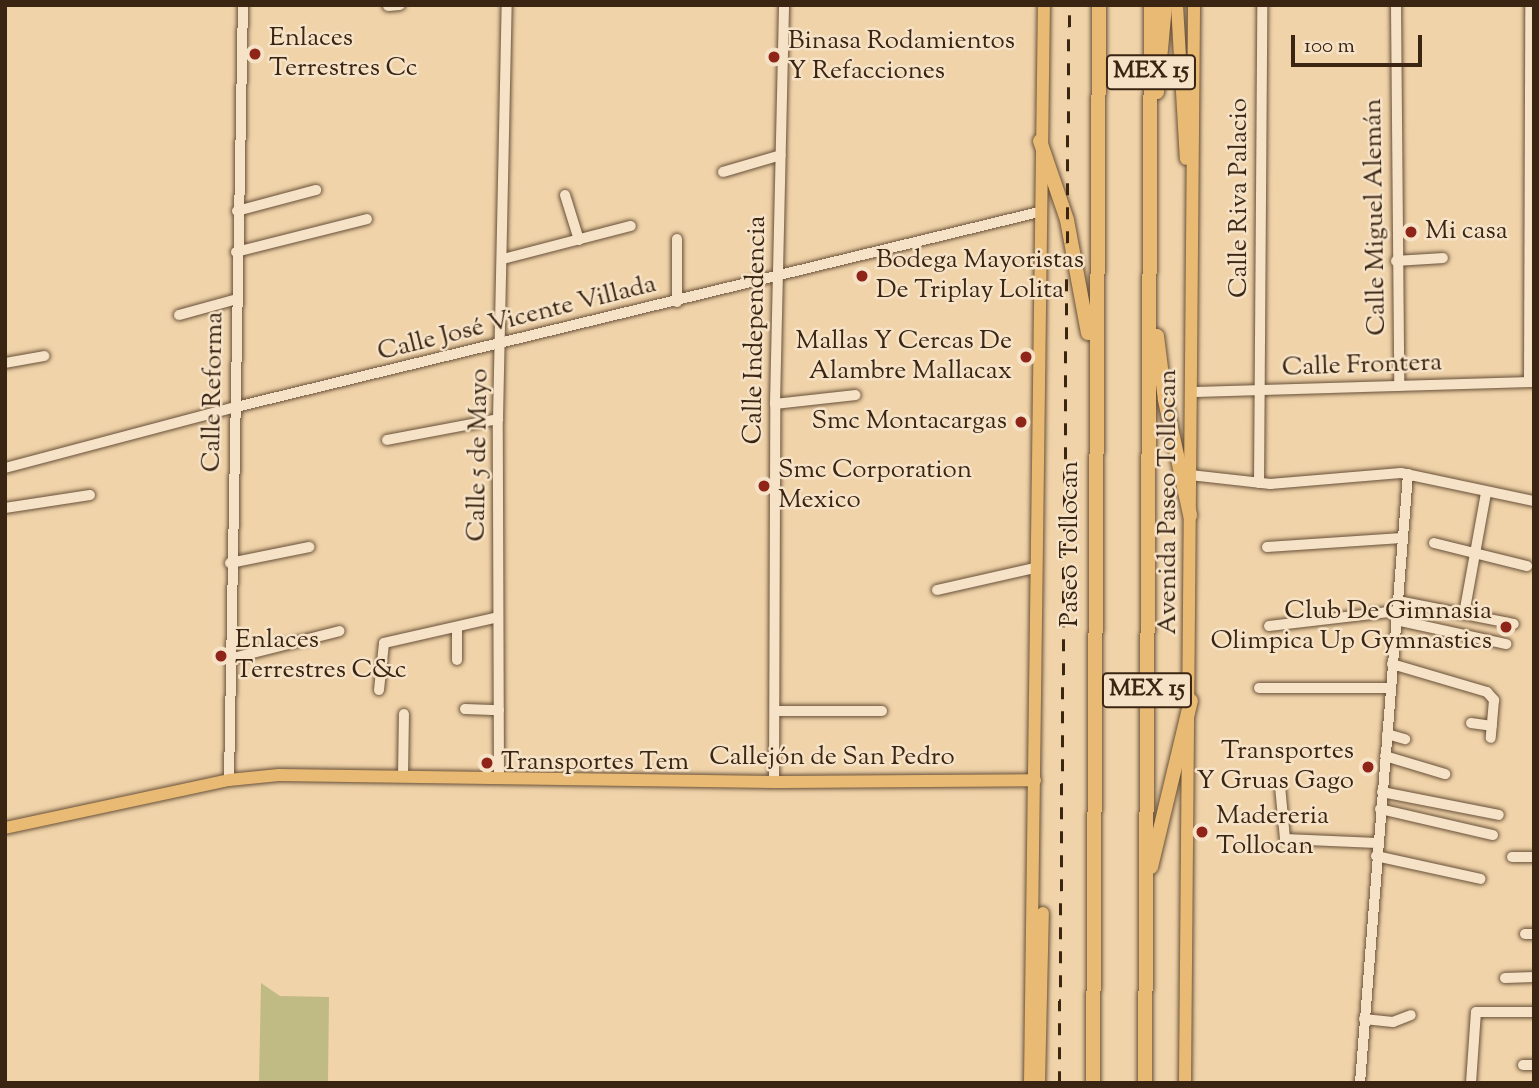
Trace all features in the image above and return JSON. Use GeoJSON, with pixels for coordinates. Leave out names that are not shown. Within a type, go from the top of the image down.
{"type":"FeatureCollection","features":[{"type":"Feature","properties":{"kind":"highway","name":"Paseo Tollocan"},"geometry":{"type":"LineString","coordinates":[[1093,1083],[1099,5]]}},
{"type":"Feature","properties":{"kind":"highway","name":"MEX 15"},"geometry":{"type":"LineString","coordinates":[[1145,1083],[1151,5]]}},
{"type":"Feature","properties":{"kind":"highway"},"geometry":{"type":"LineString","coordinates":[[1150,139],[1165,5]]}},
{"type":"Feature","properties":{"kind":"highway"},"geometry":{"type":"LineString","coordinates":[[1040,141],[1067,220],[1083,285],[1096,474]]}},
{"type":"Feature","properties":{"kind":"highway"},"geometry":{"type":"LineString","coordinates":[[1150,296],[1190,515]]}},
{"type":"Feature","properties":{"kind":"highway"},"geometry":{"type":"LineString","coordinates":[[1146,889],[1191,701]]}},
{"type":"Feature","properties":{"kind":"main road"},"geometry":{"type":"LineString","coordinates":[[1039,1083],[1042,880],[1035,780],[1035,568],[1044,5]]}},
{"type":"Feature","properties":{"kind":"main road"},"geometry":{"type":"LineString","coordinates":[[1177,5],[1185,151],[1194,187]]}},
{"type":"Feature","properties":{"kind":"main road","name":"Avenida Paseo Tollocan"},"geometry":{"type":"LineString","coordinates":[[1185,1083],[1191,701],[1194,5]]}},
{"type":"Feature","properties":{"kind":"main road","name":"Callejón de San Pedro"},"geometry":{"type":"LineString","coordinates":[[5,828],[229,780],[403,776],[774,782],[1035,780]]}},
{"type":"Feature","properties":{"kind":"main road"},"geometry":{"type":"LineString","coordinates":[[1030,1083],[1036,798]]}},
{"type":"Feature","properties":{"kind":"street","name":"Calle Reforma"},"geometry":{"type":"LineString","coordinates":[[229,780],[230,563],[236,408],[236,252],[243,5]]}},
{"type":"Feature","properties":{"kind":"street","name":"Calle 5 de Mayo"},"geometry":{"type":"LineString","coordinates":[[499,779],[498,419],[502,346],[507,5]]}},
{"type":"Feature","properties":{"kind":"street","name":"Calle Independencia"},"geometry":{"type":"LineString","coordinates":[[774,782],[775,404],[784,5]]}},
{"type":"Feature","properties":{"kind":"street","name":"Calle Riva Palacio"},"geometry":{"type":"LineString","coordinates":[[1259,483],[1262,5]]}},
{"type":"Feature","properties":{"kind":"street","name":"Calle Miguel Alemán"},"geometry":{"type":"LineString","coordinates":[[1396,5],[1399,386]]}},
{"type":"Feature","properties":{"kind":"street"},"geometry":{"type":"LineString","coordinates":[[1530,5],[1531,382]]}},
{"type":"Feature","properties":{"kind":"street"},"geometry":{"type":"LineString","coordinates":[[723,172],[781,155]]}},
{"type":"Feature","properties":{"kind":"street"},"geometry":{"type":"LineString","coordinates":[[237,211],[316,190]]}},
{"type":"Feature","properties":{"kind":"street"},"geometry":{"type":"LineString","coordinates":[[565,195],[579,240]]}},
{"type":"Feature","properties":{"kind":"street","name":"Calle José Vicente Villada"},"geometry":{"type":"LineString","coordinates":[[5,468],[236,408],[502,346],[1039,212]]}},
{"type":"Feature","properties":{"kind":"street"},"geometry":{"type":"LineString","coordinates":[[236,252],[367,219]]}},
{"type":"Feature","properties":{"kind":"street"},"geometry":{"type":"LineString","coordinates":[[503,259],[631,226]]}},
{"type":"Feature","properties":{"kind":"street"},"geometry":{"type":"LineString","coordinates":[[677,239],[677,302]]}},
{"type":"Feature","properties":{"kind":"street"},"geometry":{"type":"LineString","coordinates":[[1396,261],[1443,258]]}},
{"type":"Feature","properties":{"kind":"street"},"geometry":{"type":"LineString","coordinates":[[179,315],[237,299]]}},
{"type":"Feature","properties":{"kind":"street"},"geometry":{"type":"LineString","coordinates":[[5,363],[44,356]]}},
{"type":"Feature","properties":{"kind":"street","name":"Calle Frontera"},"geometry":{"type":"LineString","coordinates":[[1192,392],[1531,382]]}},
{"type":"Feature","properties":{"kind":"street"},"geometry":{"type":"LineString","coordinates":[[775,404],[856,395]]}},
{"type":"Feature","properties":{"kind":"street"},"geometry":{"type":"LineString","coordinates":[[387,440],[498,419]]}},
{"type":"Feature","properties":{"kind":"street"},"geometry":{"type":"LineString","coordinates":[[1360,1083],[1408,474]]}},
{"type":"Feature","properties":{"kind":"street"},"geometry":{"type":"LineString","coordinates":[[1190,475],[1259,483],[1408,474],[1486,493],[1534,501]]}},
{"type":"Feature","properties":{"kind":"street"},"geometry":{"type":"LineString","coordinates":[[1464,614],[1486,493]]}},
{"type":"Feature","properties":{"kind":"street"},"geometry":{"type":"LineString","coordinates":[[5,508],[90,495]]}},
{"type":"Feature","properties":{"kind":"street"},"geometry":{"type":"LineString","coordinates":[[1267,547],[1402,538]]}},
{"type":"Feature","properties":{"kind":"street"},"geometry":{"type":"LineString","coordinates":[[1434,543],[1527,566]]}},
{"type":"Feature","properties":{"kind":"street"},"geometry":{"type":"LineString","coordinates":[[230,563],[310,547]]}},
{"type":"Feature","properties":{"kind":"street"},"geometry":{"type":"LineString","coordinates":[[937,590],[1035,568]]}},
{"type":"Feature","properties":{"kind":"street"},"geometry":{"type":"LineString","coordinates":[[1397,611],[1506,644]]}},
{"type":"Feature","properties":{"kind":"street"},"geometry":{"type":"LineString","coordinates":[[1269,626],[1397,611],[1464,614],[1514,624]]}},
{"type":"Feature","properties":{"kind":"street"},"geometry":{"type":"LineString","coordinates":[[379,690],[382,644],[498,617]]}},
{"type":"Feature","properties":{"kind":"street"},"geometry":{"type":"LineString","coordinates":[[457,627],[457,660]]}},
{"type":"Feature","properties":{"kind":"street"},"geometry":{"type":"LineString","coordinates":[[229,659],[340,631]]}},
{"type":"Feature","properties":{"kind":"street"},"geometry":{"type":"LineString","coordinates":[[1392,664],[1487,692],[1494,700],[1491,738]]}},
{"type":"Feature","properties":{"kind":"street"},"geometry":{"type":"LineString","coordinates":[[1259,688],[1390,688]]}},
{"type":"Feature","properties":{"kind":"street"},"geometry":{"type":"LineString","coordinates":[[465,709],[499,710]]}},
{"type":"Feature","properties":{"kind":"street"},"geometry":{"type":"LineString","coordinates":[[775,711],[882,711]]}},
{"type":"Feature","properties":{"kind":"street"},"geometry":{"type":"LineString","coordinates":[[403,776],[404,715]]}},
{"type":"Feature","properties":{"kind":"street"},"geometry":{"type":"LineString","coordinates":[[1471,723],[1492,726]]}},
{"type":"Feature","properties":{"kind":"street"},"geometry":{"type":"LineString","coordinates":[[1387,734],[1405,739]]}},
{"type":"Feature","properties":{"kind":"street"},"geometry":{"type":"LineString","coordinates":[[1385,756],[1446,775]]}},
{"type":"Feature","properties":{"kind":"street"},"geometry":{"type":"LineString","coordinates":[[1280,786],[1285,839],[1377,843]]}},
{"type":"Feature","properties":{"kind":"street"},"geometry":{"type":"LineString","coordinates":[[1382,792],[1499,815]]}},
{"type":"Feature","properties":{"kind":"street"},"geometry":{"type":"LineString","coordinates":[[1380,810],[1493,835]]}},
{"type":"Feature","properties":{"kind":"street"},"geometry":{"type":"LineString","coordinates":[[1376,856],[1481,879]]}},
{"type":"Feature","properties":{"kind":"street"},"geometry":{"type":"LineString","coordinates":[[1512,857],[1534,857]]}},
{"type":"Feature","properties":{"kind":"street"},"geometry":{"type":"LineString","coordinates":[[1505,978],[1534,977]]}},
{"type":"Feature","properties":{"kind":"street"},"geometry":{"type":"LineString","coordinates":[[1471,1083],[1476,1012],[1534,1012]]}},
{"type":"Feature","properties":{"kind":"street"},"geometry":{"type":"LineString","coordinates":[[1364,1019],[1393,1022],[1411,1015]]}},
{"type":"Feature","properties":{"kind":"shaded area"},"geometry":{"type":"Polygon","coordinates":[[[261,983],[280,996],[329,997],[328,1083],[259,1083],[261,983]]]}},
{"type":"Feature","properties":{"kind":"railway"},"geometry":{"type":"LineString","coordinates":[[1059,1083],[1069,5]]}},
{"type":"Feature","properties":{"kind":"place","name":"Enlaces Terrestres Cc"},"geometry":{"type":"Point","coordinates":[255,54]}},
{"type":"Feature","properties":{"kind":"place","name":"Binasa Rodamientos Y Refacciones"},"geometry":{"type":"Point","coordinates":[774,57]}},
{"type":"Feature","properties":{"kind":"place","name":"Mi casa"},"geometry":{"type":"Point","coordinates":[1411,232]}},
{"type":"Feature","properties":{"kind":"place","name":"Bodega Mayoristas De Triplay Lolita"},"geometry":{"type":"Point","coordinates":[862,276]}},
{"type":"Feature","properties":{"kind":"place","name":"Mallas Y Cercas De Alambre Mallacax"},"geometry":{"type":"Point","coordinates":[1026,357]}},
{"type":"Feature","properties":{"kind":"place","name":"Smc Montacargas"},"geometry":{"type":"Point","coordinates":[1021,422]}},
{"type":"Feature","properties":{"kind":"place","name":"Smc Corporation Mexico"},"geometry":{"type":"Point","coordinates":[764,486]}},
{"type":"Feature","properties":{"kind":"place","name":"Club De Gimnasia Olimpica Up Gymnastics"},"geometry":{"type":"Point","coordinates":[1506,627]}},
{"type":"Feature","properties":{"kind":"place","name":"Enlaces Terrestres C&c"},"geometry":{"type":"Point","coordinates":[221,656]}},
{"type":"Feature","properties":{"kind":"place","name":"Transportes Tem"},"geometry":{"type":"Point","coordinates":[487,763]}},
{"type":"Feature","properties":{"kind":"place","name":"Transportes Y Gruas Gago"},"geometry":{"type":"Point","coordinates":[1368,767]}},
{"type":"Feature","properties":{"kind":"place","name":"Madereria Tollocan"},"geometry":{"type":"Point","coordinates":[1202,832]}}]}
